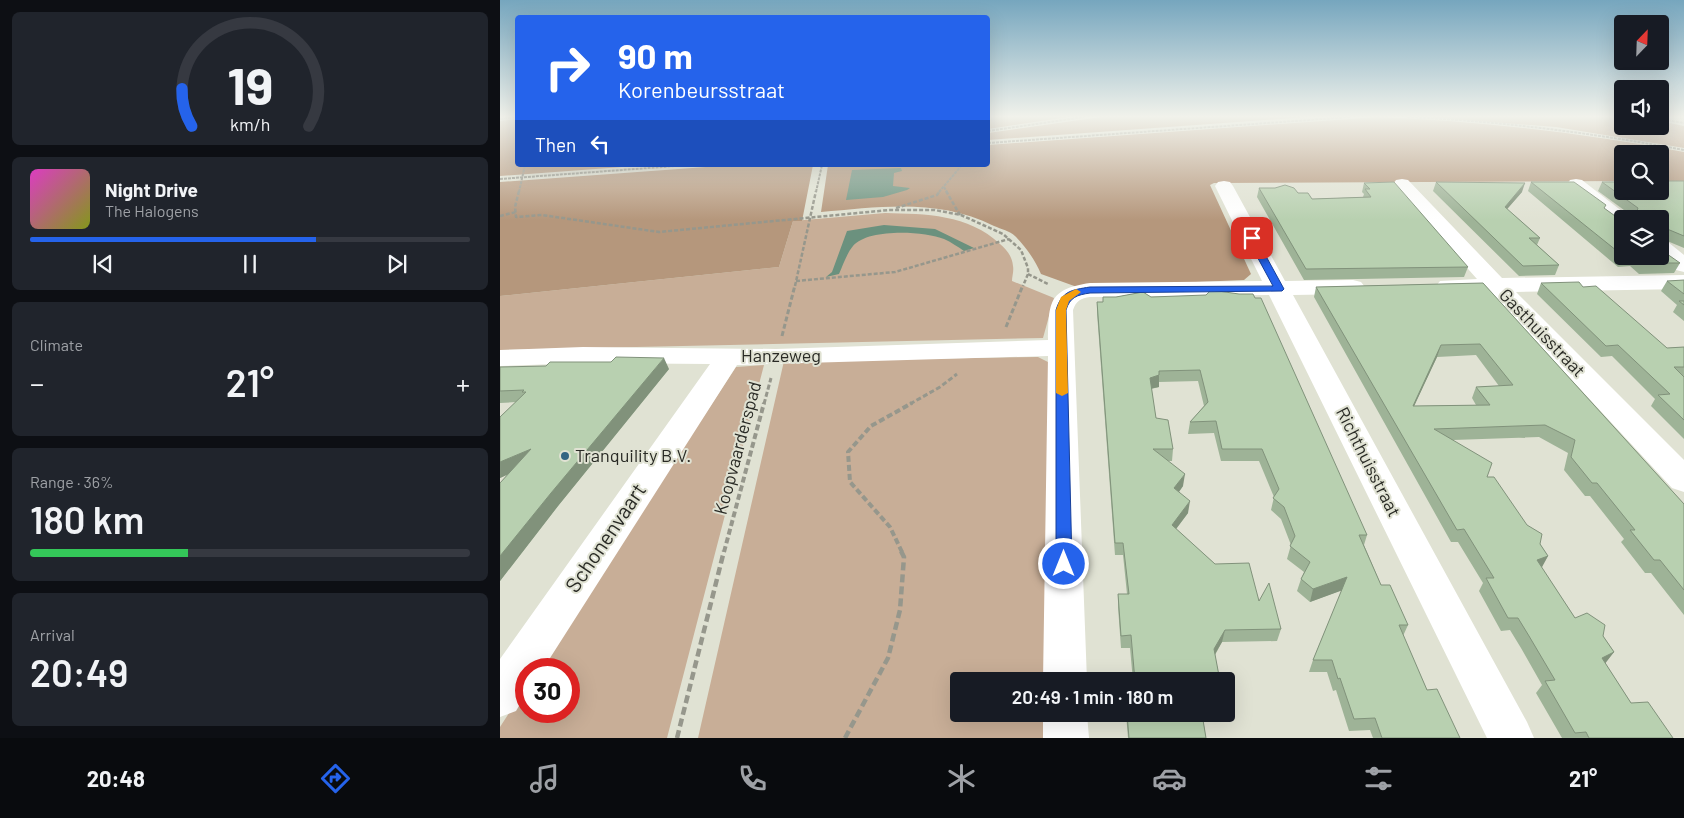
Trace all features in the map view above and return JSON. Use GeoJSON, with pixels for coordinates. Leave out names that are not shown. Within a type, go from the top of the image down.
{"type":"FeatureCollection","features":[{"type":"Feature","properties":{"kind":"street","name":"Gasthuisstraat"},"geometry":{"type":"LineString","coordinates":[[1402,184],[1496,285],[1684,480]]}},
{"type":"Feature","properties":{"kind":"street"},"geometry":{"type":"LineString","coordinates":[[1575,184],[1614,213]]}},
{"type":"Feature","properties":{"kind":"street","name":"Richthuisstraat"},"geometry":{"type":"LineString","coordinates":[[1224,186],[1511,738]]}},
{"type":"Feature","properties":{"kind":"street"},"geometry":{"type":"LineString","coordinates":[[1669,254],[1684,265]]}},
{"type":"Feature","properties":{"kind":"street"},"geometry":{"type":"LineString","coordinates":[[1427,286],[1684,282]]}},
{"type":"Feature","properties":{"kind":"street"},"geometry":{"type":"LineString","coordinates":[[1065,672],[1061,310],[1064,299],[1075,292],[1090,290],[1378,287]]}},
{"type":"Feature","properties":{"kind":"street","name":"Hanzeweg"},"geometry":{"type":"LineString","coordinates":[[500,358],[583,355],[776,357],[1062,348]]}},
{"type":"Feature","properties":{"kind":"street","name":"Schonenvaart"},"geometry":{"type":"LineString","coordinates":[[500,696],[729,356]]}},
{"type":"Feature","properties":{"kind":"street"},"geometry":{"type":"LineString","coordinates":[[1066,722],[1066,738]]}},
{"type":"Feature","properties":{"kind":"path"},"geometry":{"type":"LineString","coordinates":[[525,167],[515,207],[516,217],[542,216],[659,232],[811,216],[889,210],[935,210],[960,215],[996,230],[1021,250],[1028,268],[1028,274],[1000,340],[940,387],[870,426],[848,452],[850,482],[890,528],[904,557],[900,610],[888,658],[845,738]]}},
{"type":"Feature","properties":{"kind":"path"},"geometry":{"type":"LineString","coordinates":[[500,179],[663,167]]}},
{"type":"Feature","properties":{"kind":"path","name":"Koopvaarderspad"},"geometry":{"type":"LineString","coordinates":[[678,738],[714,590],[796,281],[822,167]]}},
{"type":"Feature","properties":{"kind":"path"},"geometry":{"type":"LineString","coordinates":[[889,210],[937,195],[960,167]]}},
{"type":"Feature","properties":{"kind":"path"},"geometry":{"type":"LineString","coordinates":[[944,187],[960,215]]}},
{"type":"Feature","properties":{"kind":"path"},"geometry":{"type":"LineString","coordinates":[[500,216],[516,212]]}},
{"type":"Feature","properties":{"kind":"path"},"geometry":{"type":"LineString","coordinates":[[796,281],[895,272],[1009,239]]}},
{"type":"Feature","properties":{"kind":"shaded area"},"geometry":{"type":"Polygon","coordinates":[[[500,151],[515,151],[515,167],[622,167],[500,176],[500,151]]]}},
{"type":"Feature","properties":{"kind":"shaded area"},"geometry":{"type":"Polygon","coordinates":[[[990,151],[1614,151],[1614,181],[1214,183],[1210,185],[1251,274],[1244,280],[1077,287],[1041,274],[1030,254],[1013,234],[973,217],[952,211],[930,208],[865,208],[821,212],[828,167],[990,167],[990,151]]]}},
{"type":"Feature","properties":{"kind":"shaded area"},"geometry":{"type":"Polygon","coordinates":[[[1669,151],[1684,152],[1684,181],[1669,181],[1669,151]]]}},
{"type":"Feature","properties":{"kind":"shaded area"},"geometry":{"type":"Polygon","coordinates":[[[706,167],[813,167],[802,221],[793,221],[779,267],[500,296],[500,182],[706,167]]]}},
{"type":"Feature","properties":{"kind":"shaded area"},"geometry":{"type":"Polygon","coordinates":[[[901,168],[902,171],[894,173],[893,186],[910,188],[907,190],[883,197],[846,200],[852,170],[901,168]]]}},
{"type":"Feature","properties":{"kind":"shaded area"},"geometry":{"type":"Polygon","coordinates":[[[885,213],[931,215],[946,218],[960,221],[988,234],[1003,246],[1010,256],[1013,268],[1012,281],[1054,298],[1043,338],[500,350],[500,296],[779,267],[793,221],[885,213]]]}},
{"type":"Feature","properties":{"kind":"shaded area"},"geometry":{"type":"Polygon","coordinates":[[[884,225],[935,229],[974,248],[964,251],[944,239],[923,234],[897,233],[871,236],[860,240],[853,246],[839,274],[826,277],[832,272],[847,231],[884,225]]]}},
{"type":"Feature","properties":{"kind":"shaded area"},"geometry":{"type":"Polygon","coordinates":[[[1038,357],[1050,363],[1045,672],[950,672],[950,722],[1044,722],[1044,738],[698,738],[784,361],[1038,357]]]}},
{"type":"Feature","properties":{"kind":"shaded area"},"geometry":{"type":"Polygon","coordinates":[[[764,365],[667,738],[500,738],[500,727],[515,704],[515,723],[580,723],[580,658],[545,658],[736,367],[764,365]]]}},
{"type":"Feature","properties":{"kind":"building"},"geometry":{"type":"Polygon","coordinates":[[[1669,181],[1684,181],[1684,236],[1669,230],[1669,210],[1637,210],[1638,208],[1627,200],[1669,200],[1669,181]]]}},
{"type":"Feature","properties":{"kind":"building"},"geometry":{"type":"Polygon","coordinates":[[[1394,182],[1468,267],[1306,269],[1259,188],[1275,188],[1285,185],[1294,188],[1298,193],[1308,193],[1312,199],[1371,197],[1365,189],[1370,189],[1364,183],[1394,182]]]}},
{"type":"Feature","properties":{"kind":"building"},"geometry":{"type":"Polygon","coordinates":[[[1436,182],[1525,183],[1505,207],[1540,238],[1529,238],[1559,265],[1523,266],[1436,182]]]}},
{"type":"Feature","properties":{"kind":"building"},"geometry":{"type":"Polygon","coordinates":[[[1531,182],[1574,182],[1606,205],[1604,208],[1614,215],[1614,249],[1531,182]]]}},
{"type":"Feature","properties":{"kind":"building"},"geometry":{"type":"Polygon","coordinates":[[[1602,182],[1614,182],[1614,191],[1602,182]]]}},
{"type":"Feature","properties":{"kind":"building"},"geometry":{"type":"Polygon","coordinates":[[[1669,255],[1680,263],[1669,263],[1669,255]]]}},
{"type":"Feature","properties":{"kind":"building"},"geometry":{"type":"Polygon","coordinates":[[[1684,280],[1684,294],[1667,281],[1684,280]]]}},
{"type":"Feature","properties":{"kind":"building"},"geometry":{"type":"Polygon","coordinates":[[[1579,282],[1583,287],[1596,286],[1667,348],[1684,347],[1684,367],[1674,367],[1684,377],[1684,420],[1658,395],[1670,394],[1618,345],[1606,346],[1541,283],[1579,282]]]}},
{"type":"Feature","properties":{"kind":"building"},"geometry":{"type":"Polygon","coordinates":[[[1483,283],[1684,504],[1684,590],[1660,560],[1654,560],[1630,530],[1635,530],[1597,483],[1592,483],[1571,457],[1575,440],[1545,425],[1434,429],[1492,463],[1487,477],[1494,477],[1527,525],[1542,534],[1540,544],[1548,556],[1537,560],[1575,618],[1587,613],[1605,625],[1603,636],[1614,652],[1602,658],[1631,703],[1648,702],[1673,738],[1589,738],[1586,732],[1575,733],[1545,681],[1555,680],[1518,618],[1508,618],[1486,578],[1494,578],[1464,529],[1457,530],[1316,287],[1483,283]],[[1480,344],[1441,345],[1413,406],[1490,405],[1476,387],[1513,385],[1480,344]]]}},
{"type":"Feature","properties":{"kind":"building"},"geometry":{"type":"Polygon","coordinates":[[[1211,290],[1253,294],[1255,298],[1261,298],[1367,535],[1359,535],[1381,585],[1390,585],[1408,625],[1399,625],[1427,690],[1437,689],[1460,738],[1382,738],[1375,718],[1354,719],[1332,660],[1313,660],[1347,577],[1313,589],[1301,579],[1310,562],[1290,546],[1295,536],[1284,507],[1273,498],[1279,489],[1262,449],[1222,449],[1216,421],[1190,422],[1208,402],[1200,370],[1159,371],[1159,375],[1150,378],[1156,418],[1168,420],[1173,449],[1153,449],[1185,474],[1174,488],[1190,501],[1172,525],[1215,564],[1249,563],[1259,601],[1269,583],[1281,629],[1225,630],[1214,649],[1218,672],[1134,672],[1131,635],[1121,636],[1118,594],[1129,594],[1123,543],[1115,543],[1097,302],[1103,302],[1103,297],[1116,297],[1143,292],[1151,297],[1206,295],[1211,290]]]}},
{"type":"Feature","properties":{"kind":"building"},"geometry":{"type":"Polygon","coordinates":[[[616,357],[664,358],[500,556],[500,483],[531,449],[500,462],[500,417],[526,392],[522,392],[524,390],[500,391],[500,367],[546,366],[550,362],[611,362],[616,357]]]}},
{"type":"Feature","properties":{"kind":"building"},"geometry":{"type":"Polygon","coordinates":[[[1128,722],[1203,722],[1206,738],[1129,738],[1128,722]]]}},
{"type":"Feature","properties":{"kind":"slow traffic"},"geometry":{"type":"LineString","coordinates":[[1062,393],[1061,310],[1064,299],[1076,292]]}},
{"type":"Feature","properties":{"kind":"place","name":"Tranquility B.V."},"geometry":{"type":"Point","coordinates":[565,456]}},
{"type":"Feature","properties":{"kind":"route"},"geometry":{"type":"LineString","coordinates":[[1064,564],[1061,310],[1064,299],[1075,292],[1090,290],[1279,289],[1252,238]]}}]}
